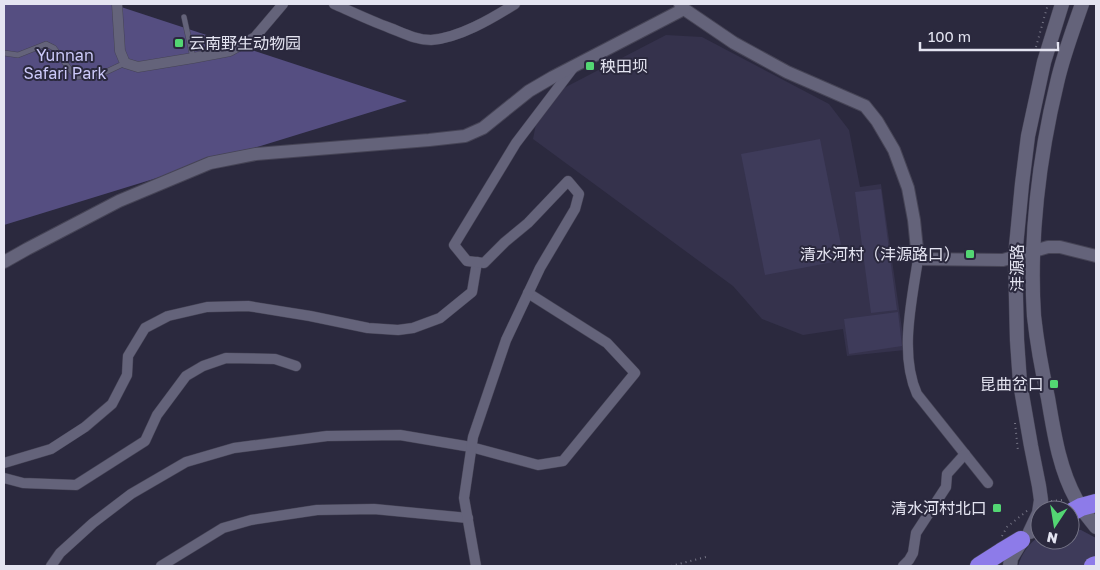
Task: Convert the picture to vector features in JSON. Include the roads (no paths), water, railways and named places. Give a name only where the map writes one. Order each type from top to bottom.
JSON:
[{"type":"highway","points":[[979,566],[1030,533]]},
{"type":"main road","name":"沣源路","points":[[1041,500],[1020,383],[1015,257],[1022,184],[1039,58],[1062,4]]},
{"type":"main road","name":"沣源路","points":[[1076,500],[1059,456],[1040,356],[1034,316],[1034,251],[1039,185],[1047,132],[1057,82],[1082,4]]},
{"type":"main road","name":"沣源路","points":[[1080,512],[1096,527]]},
{"type":"main road","name":"沣源路","points":[[1010,566],[1011,558],[1030,533]]},
{"type":"street","points":[[117,4],[120,51],[125,63],[138,67],[230,51],[255,36],[283,4]]},
{"type":"street","points":[[334,4],[414,38],[429,40],[448,37],[490,20],[514,4]]},
{"type":"street","points":[[4,262],[119,201],[210,163],[256,154],[465,136],[483,128],[529,91],[682,6],[734,43],[786,72],[865,106],[877,121],[894,150],[908,188],[914,220],[918,258],[909,320],[909,361],[912,382],[917,394],[988,483]]},
{"type":"street","points":[[476,566],[464,498],[473,437],[506,340],[540,268],[575,209],[579,194],[568,181],[528,223],[484,263],[467,261],[454,245],[516,143],[574,67]]},
{"type":"street","points":[[918,258],[1003,260],[1048,247],[1060,247],[1096,256]]},
{"type":"street","points":[[4,463],[51,449],[85,427],[112,404],[127,375],[128,356],[144,328],[168,316],[206,308],[248,306],[368,328],[398,330],[413,328],[440,318],[472,292],[477,262]]},
{"type":"street","points":[[51,566],[60,553],[93,523],[131,494],[186,462],[234,448],[327,436],[400,435],[471,447],[538,465],[563,461],[635,373],[607,343],[528,293]]},
{"type":"street","points":[[4,478],[23,483],[76,485],[145,441],[157,415],[186,376],[202,366],[226,358],[274,359],[296,366]]},
{"type":"street","points":[[903,566],[913,553],[916,533],[946,487],[947,474],[964,454]]},
{"type":"street","points":[[162,566],[222,528],[251,520],[317,510],[374,509],[468,518]]},
{"type":"lane","points":[[184,17],[193,58]]},
{"type":"lane","points":[[4,53],[18,55],[46,44],[54,48],[71,71],[78,77],[106,72],[125,63]]},
{"type":"place","name":"云南野生动物园","points":[[179,43]]},
{"type":"place","name":"秧田坝","points":[[590,66]]},
{"type":"place","name":"清水河村（沣源路口）","points":[[970,254]]},
{"type":"place","name":"昆曲岔口","points":[[1054,384]]},
{"type":"place","name":"清水河村北口","points":[[997,508]]},
{"type":"park label","name":"Yunnan Safari Park","points":[[65,64]]}]
